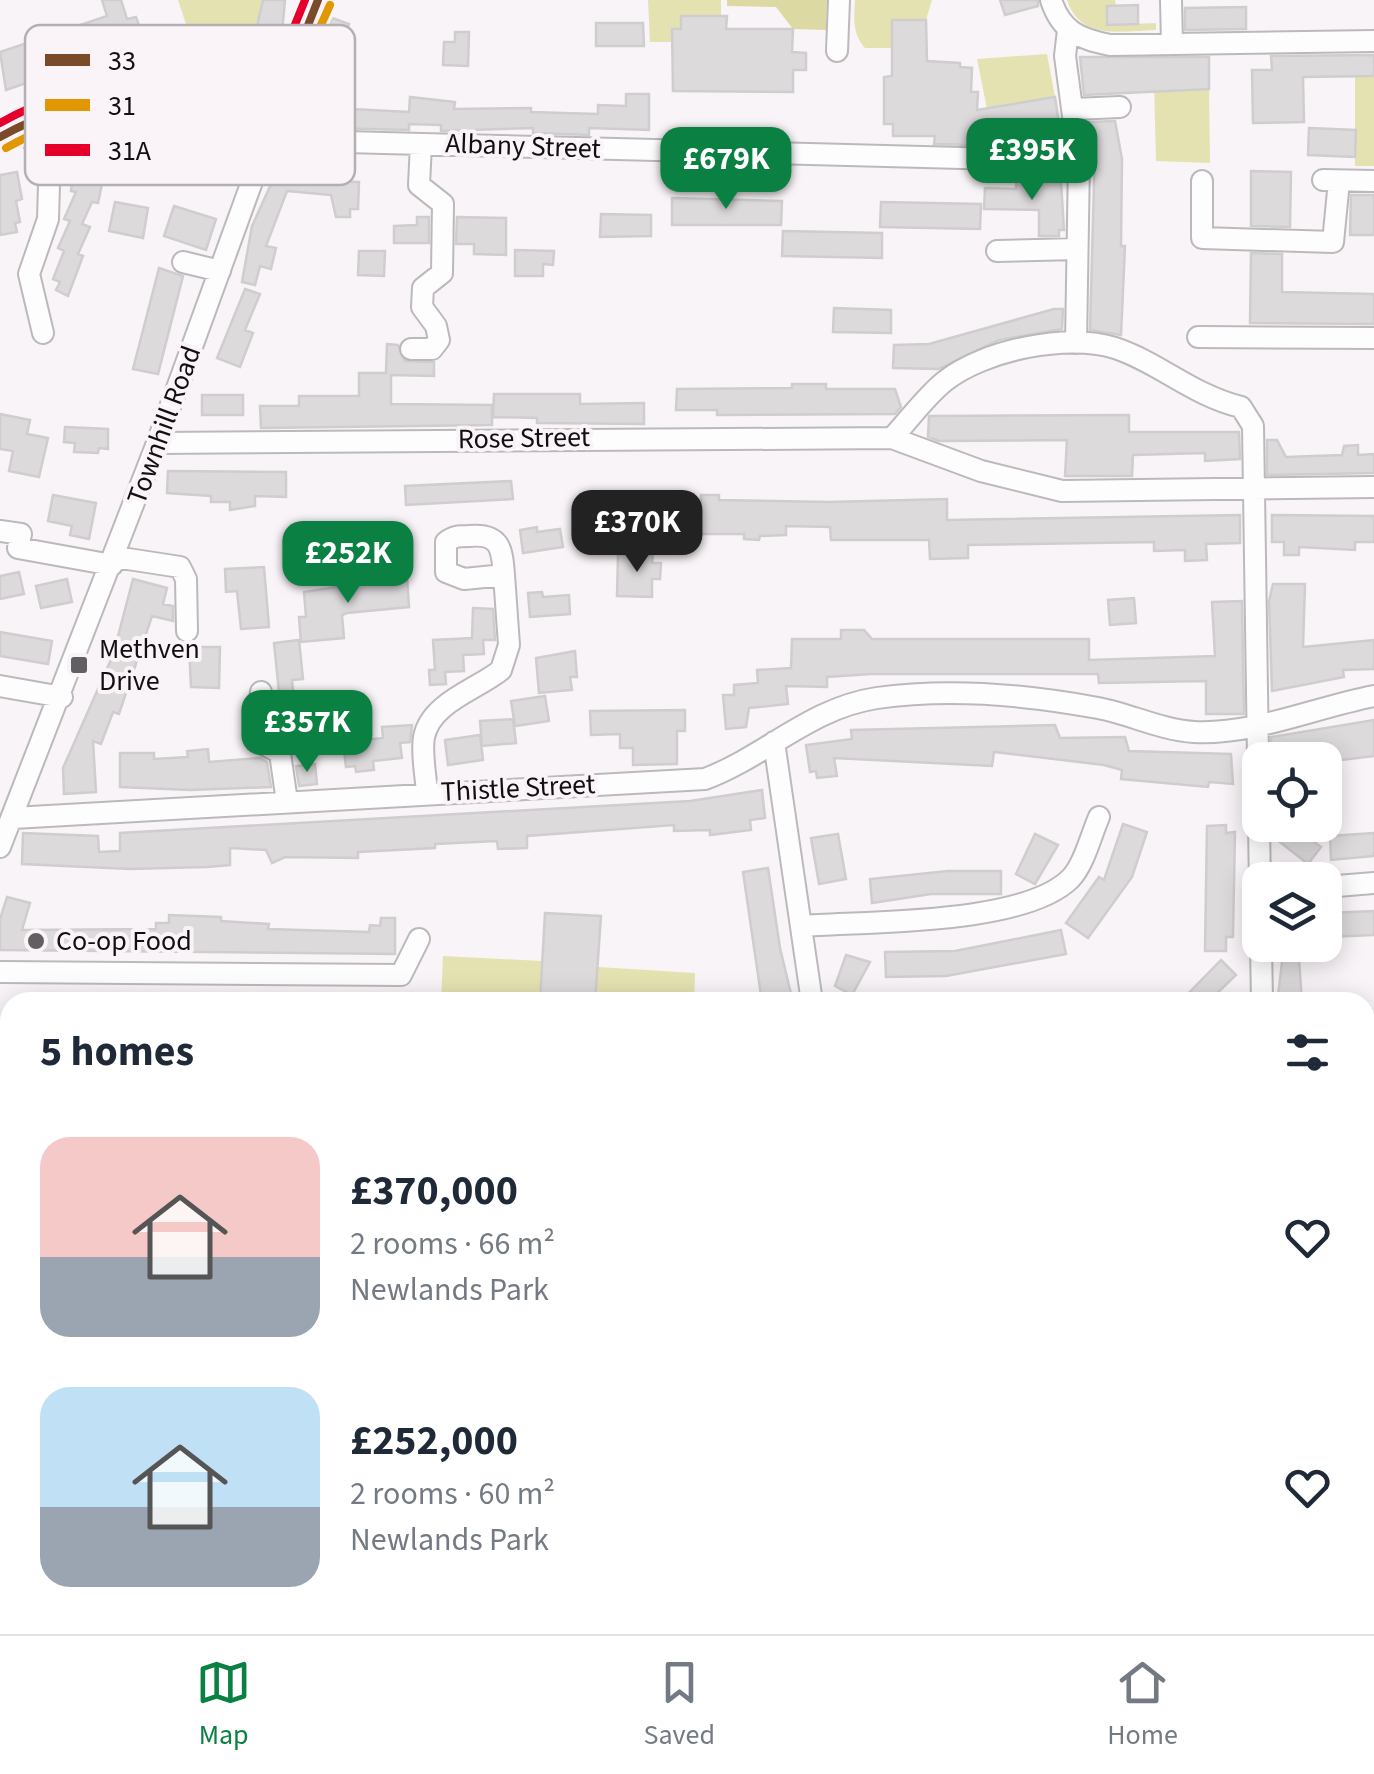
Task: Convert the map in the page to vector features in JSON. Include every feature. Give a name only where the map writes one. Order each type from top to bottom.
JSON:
[{"type":"street","name":"Townhill Road","points":[[308,25],[318,0]]},
{"type":"street","points":[[837,50],[839,0]]},
{"type":"street","points":[[1051,0],[1068,30],[1084,40],[1110,45],[1374,41]]},
{"type":"street","points":[[1171,0],[1172,44]]},
{"type":"street","points":[[1068,30],[1065,56],[1078,161],[1076,343]]},
{"type":"street","points":[[1073,109],[1120,107]]},
{"type":"street","points":[[0,137],[25,121]]},
{"type":"street","points":[[22,122],[25,127]]},
{"type":"street","name":"Albany Street","points":[[355,142],[1078,161]]},
{"type":"street","points":[[411,349],[432,349],[439,340],[436,326],[422,307],[423,288],[442,273],[443,204],[420,186],[421,144]]},
{"type":"street","points":[[1202,181],[1202,238],[1333,242],[1337,212],[1331,180],[1374,182]]},
{"type":"street","points":[[43,333],[30,274],[48,219],[49,185]]},
{"type":"street","name":"Townhill Road","points":[[0,847],[158,444],[251,185]]},
{"type":"street","points":[[997,251],[1077,249]]},
{"type":"street","points":[[183,262],[220,271]]},
{"type":"street","points":[[1198,337],[1374,338]]},
{"type":"street","points":[[1259,862],[1256,726],[1253,489],[1253,426],[1240,407],[1206,398],[1115,348],[1076,343],[979,363],[945,381],[892,438],[981,471],[1062,490],[1253,489],[1374,487]]},
{"type":"street","name":"Rose Street","points":[[158,444],[892,438]]},
{"type":"street","points":[[0,531],[21,534],[18,548],[180,567],[186,579],[187,631]]},
{"type":"street","points":[[428,793],[424,736],[431,722],[456,698],[501,670],[508,658],[504,576]]},
{"type":"street","points":[[0,686],[62,697]]},
{"type":"street","points":[[260,692],[257,720],[266,745],[280,753],[286,802]]},
{"type":"street","name":"Thistle Street","points":[[13,818],[705,779],[737,767],[819,713],[876,698],[1055,701],[1191,732],[1256,726],[1374,696]]},
{"type":"street","points":[[774,742],[811,992]]},
{"type":"street","points":[[801,926],[1001,911],[1046,897],[1073,876],[1099,816]]},
{"type":"street","points":[[1342,886],[1374,883]]},
{"type":"street","points":[[0,972],[401,975],[419,940]]},
{"type":"street","points":[[1261,962],[1262,992]]},
{"type":"shaded area","points":[[178,0],[263,0],[257,25],[186,25]]},
{"type":"shaded area","points":[[648,0],[721,0],[721,16],[682,16],[681,29],[672,30],[671,42],[650,42]]},
{"type":"shaded area","points":[[727,0],[827,0],[826,30],[793,29],[776,7],[727,6]]},
{"type":"shaded area","points":[[855,0],[932,0],[926,20],[892,20],[892,48],[865,48],[856,31]]},
{"type":"shaded area","points":[[1067,0],[1115,0],[1116,6],[1107,6],[1107,25],[1156,23],[1156,30],[1116,32],[1092,28],[1073,13]]},
{"type":"shaded area","points":[[1047,54],[1055,97],[987,109],[977,59]]},
{"type":"shaded area","points":[[1355,76],[1374,76],[1374,166],[1355,166]]},
{"type":"shaded area","points":[[1154,82],[1209,89],[1210,163],[1156,161]]},
{"type":"shaded area","points":[[443,956],[542,961],[540,992],[441,992]]},
{"type":"shaded area","points":[[598,967],[695,973],[694,992],[596,992]]},
{"type":"building","points":[[102,0],[121,0],[127,19],[136,17],[139,25],[80,25],[107,16]]},
{"type":"building","points":[[263,0],[285,0],[283,25],[257,25]]},
{"type":"building","points":[[1000,0],[1038,0],[1038,6],[1005,15]]},
{"type":"building","points":[[1138,5],[1138,24],[1107,25],[1107,6]]},
{"type":"building","points":[[1246,7],[1246,29],[1185,30],[1185,8]]},
{"type":"building","points":[[681,16],[727,16],[726,29],[793,29],[792,52],[806,53],[806,70],[793,70],[793,92],[673,91],[672,29],[681,29]]},
{"type":"building","points":[[332,18],[349,24],[349,25],[329,25]]},
{"type":"building","points":[[892,20],[926,20],[927,61],[960,63],[960,67],[972,68],[971,92],[978,92],[977,110],[1055,97],[1059,124],[976,135],[976,145],[934,144],[935,136],[893,136],[893,124],[884,124],[884,77],[892,76]]},
{"type":"building","points":[[596,23],[643,23],[644,46],[596,46]]},
{"type":"building","points":[[455,32],[469,32],[468,66],[443,65],[444,42],[455,42]]},
{"type":"building","points":[[25,44],[25,83],[6,90],[0,52]]},
{"type":"building","points":[[1374,55],[1374,76],[1303,77],[1304,122],[1253,123],[1252,70],[1272,70],[1271,56]]},
{"type":"building","points":[[1080,57],[1209,57],[1209,89],[1084,95]]},
{"type":"building","points":[[626,94],[649,94],[649,130],[589,128],[589,135],[533,133],[533,128],[441,131],[441,125],[409,124],[409,130],[355,129],[355,109],[409,112],[410,97],[455,102],[454,109],[531,108],[531,112],[598,114],[598,105],[626,106]]},
{"type":"building","points":[[1115,121],[1122,159],[1121,246],[1125,246],[1121,335],[1090,330],[1095,148],[1091,148],[1088,122]]},
{"type":"building","points":[[1309,128],[1356,130],[1355,157],[1308,155]]},
{"type":"building","points":[[1251,171],[1291,172],[1290,227],[1251,226]]},
{"type":"building","points":[[17,172],[22,199],[16,201],[20,222],[15,223],[17,232],[0,235],[0,175]]},
{"type":"building","points":[[1016,181],[1061,182],[1064,230],[1059,230],[1059,236],[1039,236],[1039,210],[984,209],[985,188],[1016,189]]},
{"type":"building","points":[[359,182],[358,209],[350,209],[350,217],[336,217],[331,195],[287,191],[266,246],[276,248],[271,269],[260,266],[255,285],[242,282],[252,226],[271,185]]},
{"type":"building","points":[[72,185],[102,185],[98,203],[92,202],[82,224],[90,227],[78,254],[83,256],[68,296],[56,290],[60,282],[53,279],[64,251],[58,248],[70,221],[64,219],[76,192],[71,191]]},
{"type":"building","points":[[1351,195],[1374,195],[1374,235],[1350,235]]},
{"type":"building","points":[[672,198],[782,201],[781,225],[672,225]]},
{"type":"building","points":[[115,202],[148,208],[143,238],[109,231]]},
{"type":"building","points":[[881,202],[981,204],[980,229],[880,227]]},
{"type":"building","points":[[174,206],[216,219],[206,250],[164,236]]},
{"type":"building","points":[[601,214],[651,215],[651,236],[600,237]]},
{"type":"building","points":[[417,217],[429,217],[429,243],[394,243],[394,226],[417,225]]},
{"type":"building","points":[[457,217],[506,218],[506,255],[474,254],[474,244],[456,244]]},
{"type":"building","points":[[783,231],[882,233],[882,258],[782,256]]},
{"type":"building","points":[[515,250],[554,251],[553,265],[543,264],[543,276],[515,276]]},
{"type":"building","points":[[359,251],[385,251],[384,276],[358,275]]},
{"type":"building","points":[[1251,253],[1282,254],[1282,292],[1374,294],[1374,324],[1250,323]]},
{"type":"building","points":[[159,268],[183,276],[158,374],[133,369]]},
{"type":"building","points":[[245,289],[260,294],[245,330],[253,333],[240,367],[217,358]]},
{"type":"building","points":[[834,308],[891,310],[891,333],[833,332]]},
{"type":"building","points":[[1063,309],[1062,329],[999,340],[939,369],[893,368],[894,345],[929,344]]},
{"type":"building","points":[[387,344],[398,345],[405,361],[434,362],[434,376],[391,375],[391,404],[492,405],[492,425],[261,428],[260,406],[299,406],[299,396],[359,396],[359,373],[386,373]]},
{"type":"building","points":[[792,384],[826,384],[826,389],[895,389],[901,407],[895,414],[717,415],[717,410],[676,410],[677,389],[792,388]]},
{"type":"building","points":[[494,394],[580,394],[580,404],[644,403],[644,424],[537,423],[537,418],[493,417]]},
{"type":"building","points":[[202,395],[243,395],[243,415],[202,415]]},
{"type":"building","points":[[0,414],[30,420],[27,434],[48,438],[39,477],[9,471],[13,451],[0,449]]},
{"type":"building","points":[[1129,415],[1129,432],[1239,432],[1240,459],[1205,461],[1205,453],[1133,455],[1132,476],[1065,476],[1067,440],[939,441],[928,437],[929,416]]},
{"type":"building","points":[[65,427],[108,429],[108,449],[99,448],[98,453],[74,452],[75,443],[64,442]]},
{"type":"building","points":[[1267,440],[1277,440],[1286,457],[1342,455],[1344,446],[1358,445],[1358,455],[1374,454],[1374,473],[1267,475]]},
{"type":"building","points":[[168,471],[286,472],[286,497],[255,496],[255,506],[230,510],[230,502],[211,502],[211,496],[167,493]]},
{"type":"building","points":[[511,481],[513,499],[406,505],[405,486]]},
{"type":"building","points":[[53,495],[96,503],[89,539],[70,535],[72,526],[48,521]]},
{"type":"building","points":[[701,495],[719,495],[719,500],[829,502],[947,499],[947,520],[1240,515],[1240,543],[1206,544],[1207,560],[1185,561],[1185,550],[1154,551],[1154,542],[968,545],[968,558],[930,559],[929,540],[831,540],[830,527],[786,526],[786,535],[760,536],[759,540],[744,539],[744,534],[701,534]]},
{"type":"building","points":[[1272,515],[1374,516],[1374,542],[1355,542],[1355,550],[1299,547],[1299,555],[1284,555],[1284,542],[1272,542]]},
{"type":"building","points":[[537,527],[537,532],[560,529],[563,547],[523,553],[520,530]]},
{"type":"building","points":[[618,554],[653,555],[652,563],[661,563],[660,579],[652,579],[652,597],[617,596]]},
{"type":"building","points":[[264,567],[269,627],[241,629],[237,591],[226,592],[225,569]]},
{"type":"building","points":[[19,572],[24,594],[0,599],[0,576]]},
{"type":"building","points":[[407,576],[409,607],[347,613],[342,615],[344,638],[301,642],[299,617],[306,617],[304,592]]},
{"type":"building","points":[[67,579],[72,602],[41,608],[36,586]]},
{"type":"building","points":[[133,579],[167,588],[163,604],[173,606],[173,621],[152,616],[119,714],[113,712],[101,744],[93,741],[96,792],[64,794],[63,768],[113,655]]},
{"type":"building","points":[[1273,584],[1305,584],[1303,647],[1374,640],[1374,669],[1343,670],[1344,677],[1272,691],[1269,601]]},
{"type":"building","points":[[542,592],[543,597],[569,595],[570,614],[530,617],[528,593]]},
{"type":"building","points":[[1134,598],[1136,623],[1110,625],[1108,600]]},
{"type":"building","points":[[1242,601],[1244,714],[1206,714],[1206,681],[1099,683],[1098,674],[871,674],[827,677],[827,687],[786,686],[788,704],[749,708],[746,727],[726,729],[723,695],[734,695],[734,685],[758,683],[757,670],[791,668],[792,639],[841,639],[841,630],[864,630],[872,639],[1089,639],[1089,660],[1215,656],[1212,602]]},
{"type":"building","points":[[473,608],[493,609],[495,640],[483,640],[484,654],[463,655],[464,671],[445,672],[446,684],[430,685],[429,670],[435,670],[433,640],[472,638]]},
{"type":"building","points":[[0,632],[52,641],[48,664],[0,656]]},
{"type":"building","points":[[299,640],[303,679],[292,680],[295,711],[283,712],[285,734],[276,734],[271,720],[273,702],[280,702],[274,643]]},
{"type":"building","points":[[189,647],[220,647],[219,688],[191,687]]},
{"type":"building","points":[[575,651],[577,677],[570,677],[572,690],[539,693],[536,658]]},
{"type":"building","points":[[545,696],[549,721],[515,726],[511,701]]},
{"type":"building","points":[[685,710],[685,731],[677,731],[677,764],[633,765],[633,748],[620,748],[620,734],[591,735],[590,711]]},
{"type":"building","points":[[513,719],[516,743],[482,746],[480,721]]},
{"type":"building","points":[[1374,720],[1374,756],[1342,760],[1342,742],[1271,742],[1271,737]]},
{"type":"building","points":[[412,725],[410,742],[400,743],[402,758],[373,761],[374,770],[356,772],[355,766],[346,767],[343,742],[383,738],[382,727]]},
{"type":"building","points":[[1055,725],[1060,738],[1125,737],[1129,751],[1231,754],[1233,784],[1209,782],[1208,787],[1121,779],[1122,770],[1104,765],[994,752],[992,766],[834,758],[837,776],[817,778],[816,771],[810,772],[806,745],[852,739],[851,730]]},
{"type":"building","points":[[480,735],[483,760],[448,765],[445,740]]},
{"type":"building","points":[[208,749],[209,762],[260,758],[267,762],[271,787],[120,787],[120,753],[154,753],[154,759],[188,757],[187,751]]},
{"type":"building","points":[[315,764],[317,784],[299,786],[296,766]]},
{"type":"building","points":[[762,790],[765,818],[750,820],[751,830],[710,835],[710,830],[674,831],[674,825],[527,836],[527,848],[498,849],[497,841],[435,844],[435,848],[358,852],[358,858],[285,857],[272,863],[266,850],[230,848],[230,865],[207,867],[130,869],[22,864],[23,833],[98,836],[99,852],[120,851],[120,833],[690,801]]},
{"type":"building","points":[[1123,824],[1147,832],[1132,877],[1088,938],[1066,923],[1099,877],[1104,880]]},
{"type":"building","points":[[1226,825],[1226,833],[1235,832],[1233,937],[1226,937],[1226,951],[1205,951],[1207,826]]},
{"type":"building","points":[[1374,833],[1374,856],[1331,860],[1330,842],[1342,842],[1342,835]]},
{"type":"building","points":[[838,834],[846,879],[819,884],[811,838]]},
{"type":"building","points":[[1035,834],[1058,845],[1035,884],[1016,874]]},
{"type":"building","points":[[1280,842],[1314,842],[1321,847],[1305,862]]},
{"type":"building","points":[[768,868],[791,992],[761,992],[743,872]]},
{"type":"building","points":[[948,871],[1001,871],[1001,894],[931,894],[872,903],[870,879]]},
{"type":"building","points":[[7,897],[30,903],[22,930],[156,929],[156,923],[169,923],[169,915],[221,917],[221,921],[269,924],[268,929],[369,932],[370,925],[380,926],[381,918],[395,918],[395,954],[0,950],[0,919]]},
{"type":"building","points":[[1374,911],[1374,935],[1342,936],[1342,912]]},
{"type":"building","points":[[545,913],[601,916],[596,992],[541,992]]},
{"type":"building","points":[[1061,930],[1066,954],[946,976],[886,977],[885,952],[955,951]]},
{"type":"building","points":[[846,955],[870,962],[854,992],[835,986]]},
{"type":"building","points":[[1221,960],[1236,975],[1218,992],[1190,992]]},
{"type":"building","points":[[1282,962],[1299,962],[1301,992],[1278,992]]},
{"type":"transit line","name":"31A","points":[[295,25],[305,0]]},
{"type":"transit line","name":"33","points":[[308,25],[318,0]]},
{"type":"transit line","name":"31","points":[[321,25],[330,5]]},
{"type":"transit line","name":"31A","points":[[0,123],[25,111]]},
{"type":"transit line","name":"33","points":[[0,137],[25,124]]},
{"type":"transit line","name":"31","points":[[6,148],[25,138]]},
{"type":"place","name":"Methven Drive","points":[[79,665]]},
{"type":"place","name":"Co-op Food","points":[[36,941]]}]
